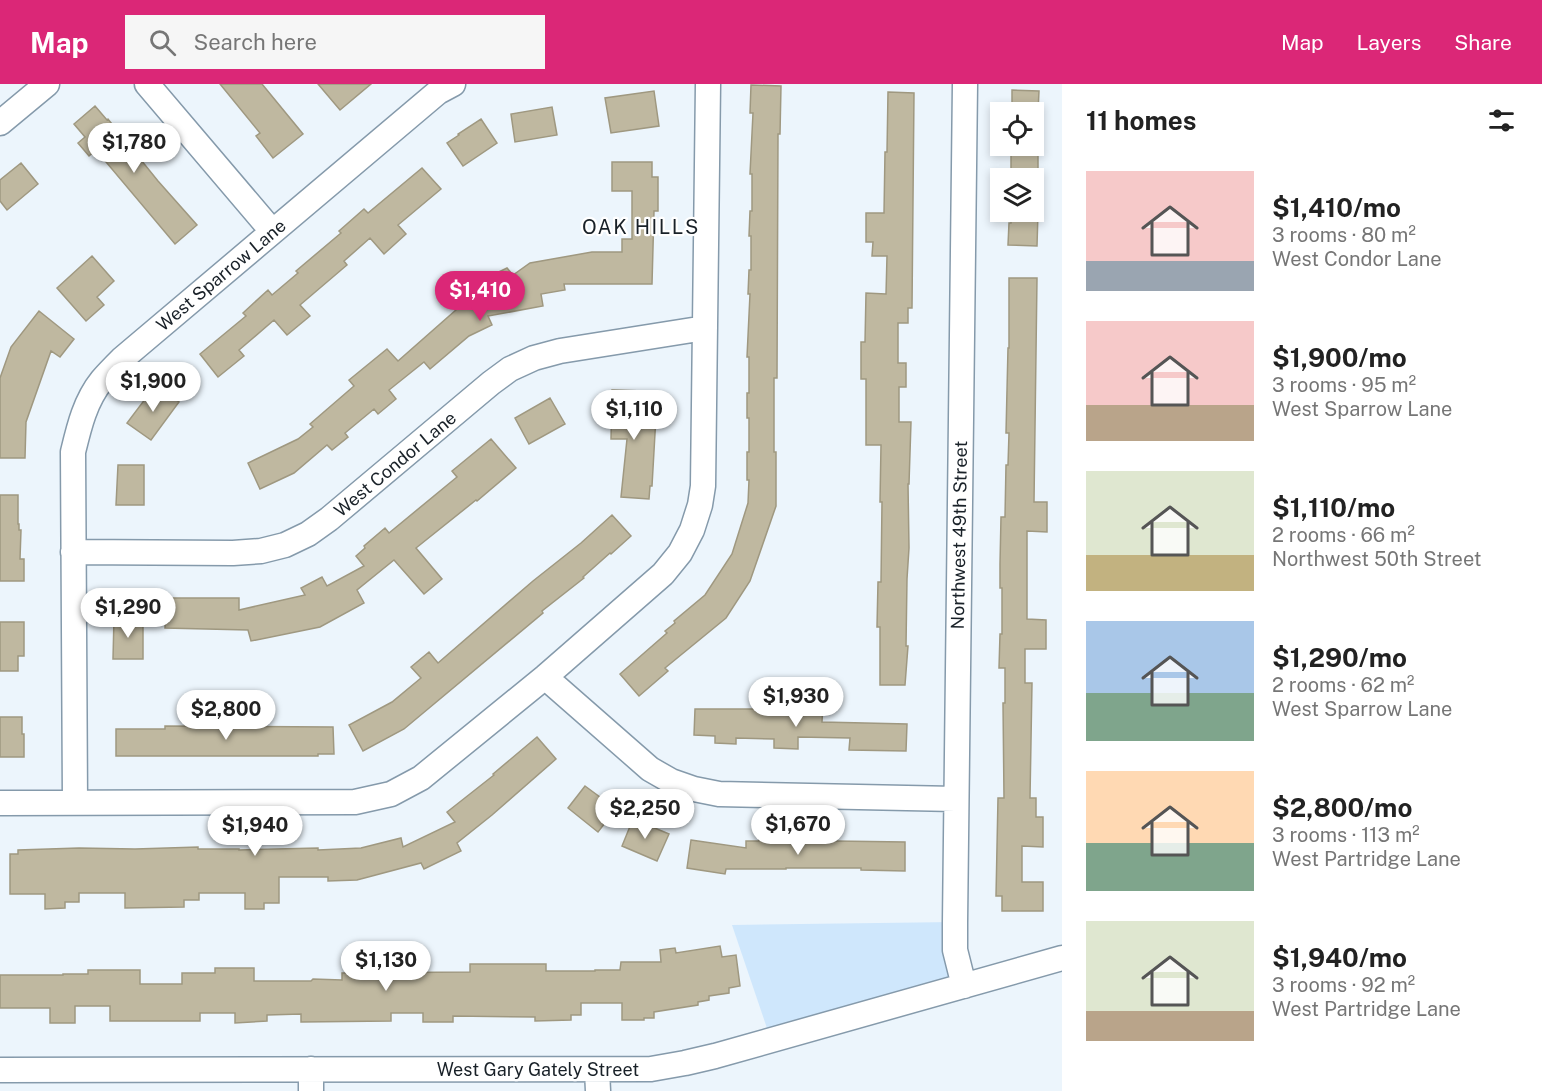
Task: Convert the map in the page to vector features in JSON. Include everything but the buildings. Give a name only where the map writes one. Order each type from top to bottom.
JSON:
[{"type":"street","points":[[0,123],[47,84]]},
{"type":"street","points":[[147,84],[272,231]]},
{"type":"street","name":"West Sparrow Lane","points":[[75,803],[73,452],[80,421],[93,393],[122,359],[438,92],[453,84]]},
{"type":"street","points":[[0,803],[355,802],[377,798],[399,790],[421,778],[545,677],[663,574],[680,553],[692,530],[703,486],[708,84]]},
{"type":"street","name":"Northwest 49th Street","points":[[964,986],[956,950],[955,799],[965,84]]},
{"type":"street","name":"West Condor Lane","points":[[73,552],[233,553],[261,551],[285,545],[308,534],[329,519],[490,383],[510,369],[534,358],[560,351],[705,328]]},
{"type":"street","points":[[545,677],[650,769],[671,781],[694,789],[718,794],[955,799]]},
{"type":"street","name":"West Gary Gately Street","points":[[0,1070],[311,1080],[598,1080],[685,1063],[1062,958]]},
{"type":"shaded area","points":[[955,922],[964,986],[771,1040],[732,925]]},
{"type":"district","name":"OAK HILLS","points":[[641,227]]}]
